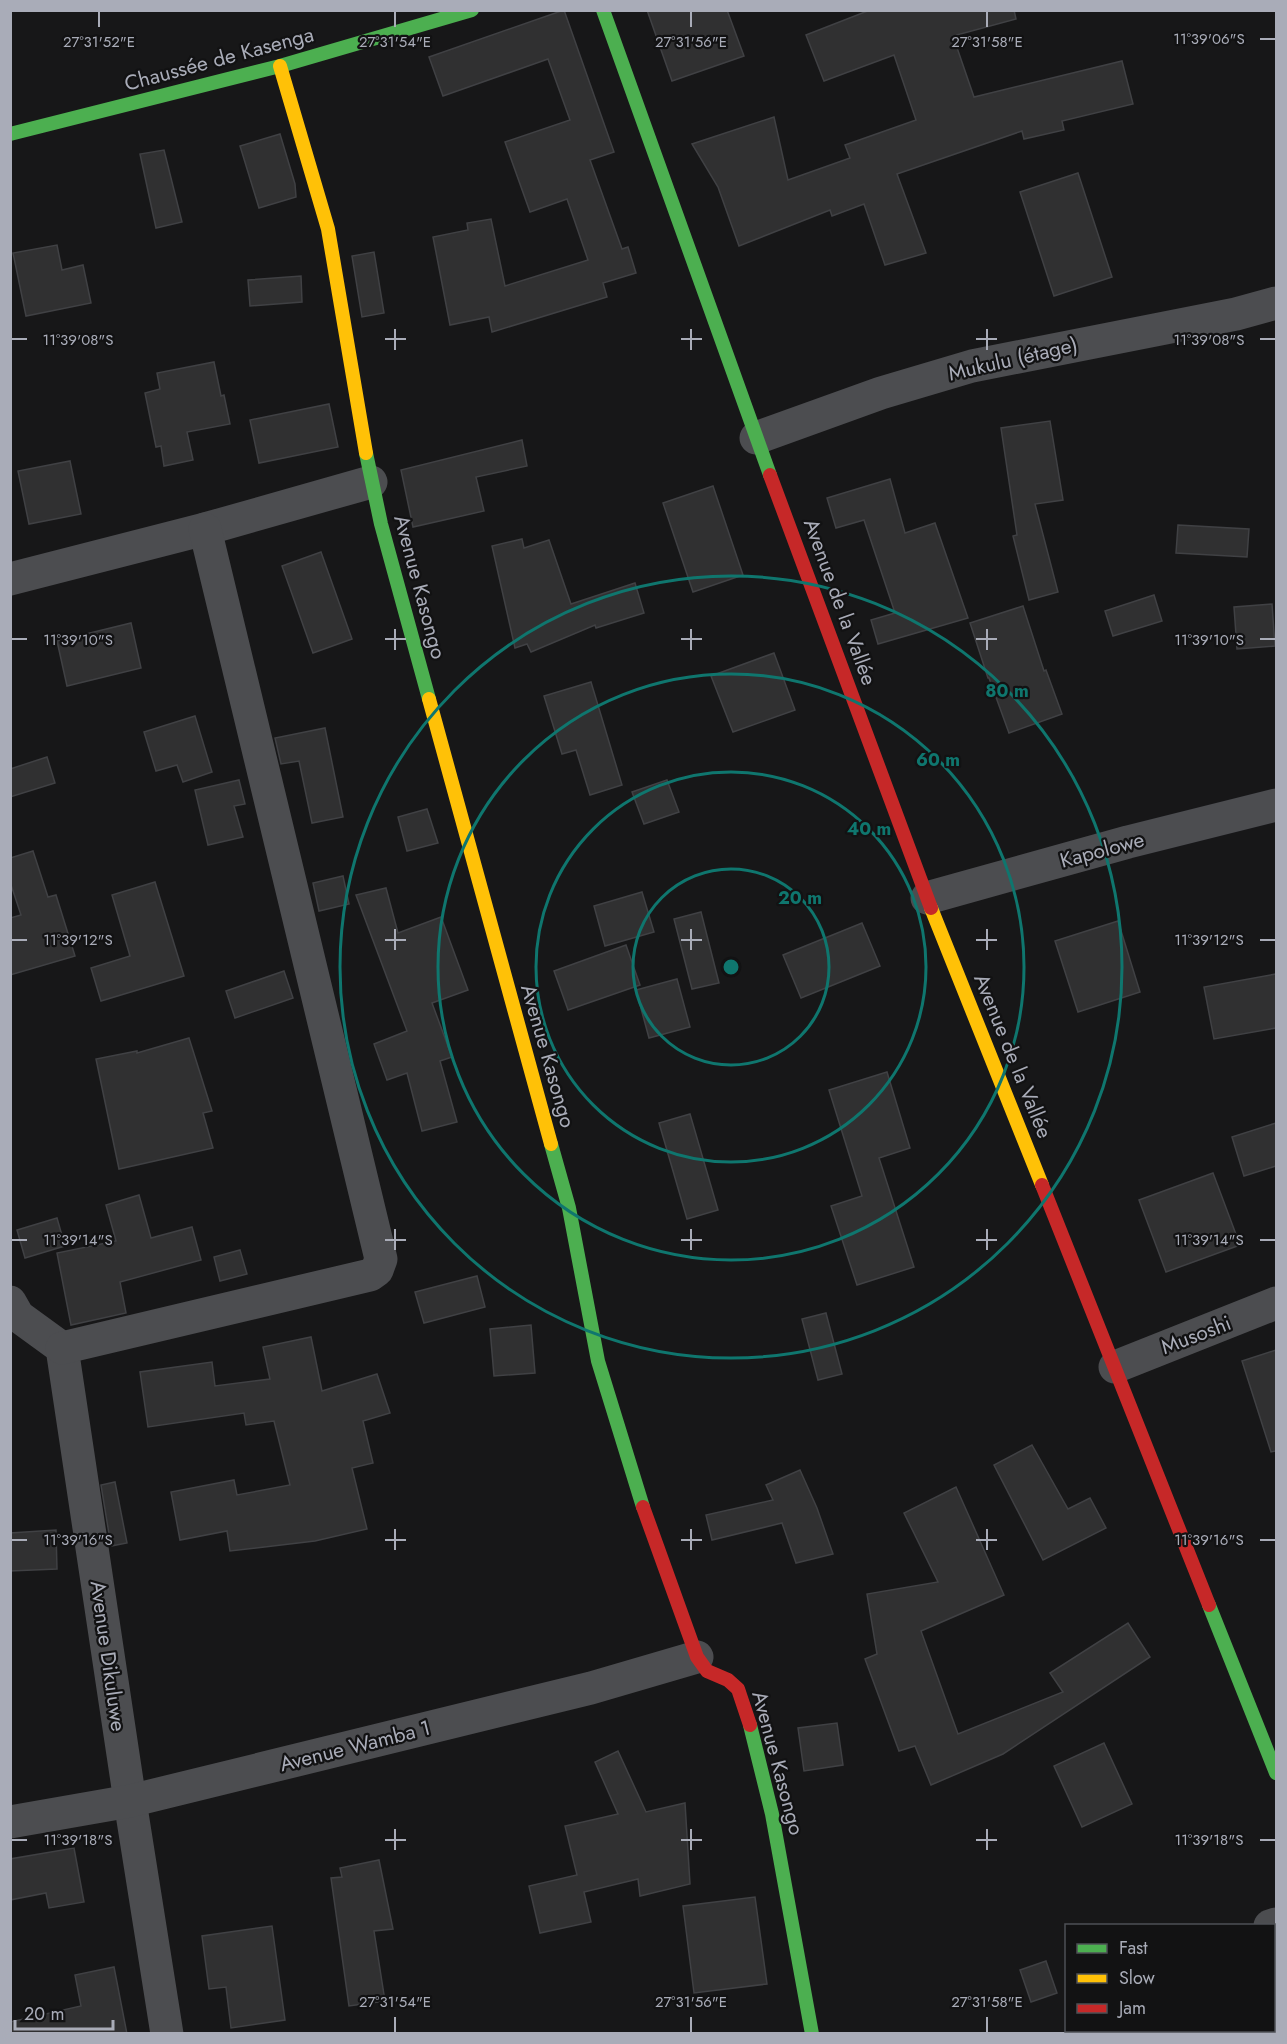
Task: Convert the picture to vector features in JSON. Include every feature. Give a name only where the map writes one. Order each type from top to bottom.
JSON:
[{"type":"street","name":"Chaussée de Kasenga","points":[[10,134],[280,66],[439,16],[472,10]]},
{"type":"street","name":"Avenue de la Vallée","points":[[603,10],[756,438],[927,898],[1276,1773]]},
{"type":"street","name":"Avenue Kasongo","points":[[280,66],[328,229],[371,482],[568,1208],[601,1371],[647,1521],[697,1657],[708,1671],[728,1680],[738,1689],[753,1735],[772,1814],[812,2034]]},
{"type":"street","name":"Mukulu (étage)","points":[[756,438],[881,393],[972,366],[1236,314],[1276,303]]},
{"type":"street","points":[[10,579],[205,529],[371,482]]},
{"type":"street","points":[[13,1312],[62,1348],[370,1275],[377,1270],[381,1259],[205,529]]},
{"type":"street","name":"Kapolowe","points":[[927,898],[1128,842],[1276,805]]},
{"type":"street","name":"Musoshi","points":[[1115,1367],[1276,1303]]},
{"type":"street","name":"Avenue Dikuluwe","points":[[62,1348],[167,2034]]},
{"type":"street","name":"Avenue Wamba 1","points":[[10,1822],[130,1801],[580,1691],[697,1657]]},
{"type":"building","points":[[564,10],[614,152],[590,160],[622,249],[628,247],[636,273],[603,283],[607,297],[492,332],[489,317],[450,325],[433,237],[468,230],[467,223],[491,219],[505,286],[588,260],[567,199],[530,212],[505,142],[570,120],[548,59],[443,96],[429,57]]},
{"type":"building","points":[[647,10],[727,10],[744,56],[672,81]]},
{"type":"building","points":[[870,10],[1014,10],[1016,19],[953,36],[974,97],[1122,61],[1133,104],[1062,121],[1064,130],[1024,139],[1022,131],[897,174],[926,253],[885,265],[864,204],[832,216],[830,210],[739,246],[718,187],[692,144],[774,117],[788,180],[850,158],[845,145],[916,120],[894,55],[824,81],[806,35]]},
{"type":"building","points":[[280,134],[295,184],[296,197],[259,208],[240,146]]},
{"type":"building","points":[[164,150],[182,222],[156,228],[140,154]]},
{"type":"building","points":[[1078,173],[1112,277],[1054,296],[1020,192]]},
{"type":"building","points":[[57,245],[62,270],[83,265],[91,303],[26,316],[13,253]]},
{"type":"building","points":[[374,252],[384,313],[362,317],[352,256]]},
{"type":"building","points":[[301,276],[302,302],[250,306],[248,280]]},
{"type":"building","points":[[214,362],[230,424],[187,432],[193,460],[164,466],[161,446],[156,447],[145,393],[160,389],[157,373]]},
{"type":"building","points":[[329,404],[338,447],[259,463],[250,420]]},
{"type":"building","points":[[1050,421],[1063,500],[1035,504],[1058,592],[1029,600],[1013,536],[1017,535],[1001,428]]},
{"type":"building","points":[[522,440],[527,466],[476,477],[484,511],[413,527],[401,470]]},
{"type":"building","points":[[70,461],[81,514],[29,524],[18,471]]},
{"type":"building","points":[[890,479],[905,533],[935,523],[968,618],[878,644],[871,620],[895,613],[864,520],[836,528],[827,498]]},
{"type":"building","points":[[713,486],[743,575],[693,592],[663,503]]},
{"type":"building","points":[[1178,525],[1249,529],[1247,557],[1176,553]]},
{"type":"building","points":[[522,539],[524,548],[549,540],[571,604],[635,583],[644,613],[596,628],[595,625],[531,652],[527,644],[515,648],[492,546]]},
{"type":"building","points":[[321,552],[352,639],[313,653],[282,566]]},
{"type":"building","points":[[1154,595],[1162,621],[1113,636],[1105,611]]},
{"type":"building","points":[[1272,604],[1275,646],[1237,649],[1234,607]]},
{"type":"building","points":[[1023,606],[1044,671],[1046,670],[1062,714],[1009,733],[970,623]]},
{"type":"building","points":[[131,623],[141,668],[67,686],[57,641]]},
{"type":"building","points":[[774,653],[795,710],[733,732],[711,676]]},
{"type":"building","points":[[591,682],[622,785],[590,795],[576,750],[562,754],[544,696]]},
{"type":"building","points":[[195,716],[212,772],[183,782],[177,765],[156,771],[144,732]]},
{"type":"building","points":[[325,728],[343,817],[312,823],[299,761],[281,764],[275,738]]},
{"type":"building","points":[[47,757],[55,783],[10,797],[10,769]]},
{"type":"building","points":[[239,780],[245,804],[234,806],[243,837],[208,845],[195,790]]},
{"type":"building","points":[[667,780],[679,812],[644,824],[632,792]]},
{"type":"building","points":[[427,809],[438,843],[407,851],[398,817]]},
{"type":"building","points":[[33,851],[48,897],[56,895],[75,956],[10,975],[10,918],[21,915],[10,882],[10,858]]},
{"type":"building","points":[[343,876],[349,904],[319,911],[313,883]]},
{"type":"building","points":[[155,882],[184,976],[101,1001],[91,968],[130,956],[112,895]]},
{"type":"building","points":[[386,888],[398,933],[441,917],[468,990],[432,1003],[452,1057],[440,1061],[457,1122],[422,1131],[407,1073],[387,1080],[374,1044],[407,1031],[356,895]]},
{"type":"building","points":[[642,892],[654,932],[605,946],[594,906]]},
{"type":"building","points":[[701,912],[719,983],[692,989],[674,919]]},
{"type":"building","points":[[1118,921],[1140,992],[1078,1012],[1055,941]]},
{"type":"building","points":[[862,923],[880,966],[801,998],[783,955]]},
{"type":"building","points":[[626,945],[640,985],[568,1010],[554,971]]},
{"type":"building","points":[[284,971],[293,998],[235,1018],[226,991]]},
{"type":"building","points":[[1276,974],[1276,1028],[1214,1039],[1204,987]]},
{"type":"building","points":[[677,979],[690,1027],[649,1038],[636,990]]},
{"type":"building","points":[[189,1038],[212,1111],[203,1113],[213,1148],[119,1169],[96,1059],[137,1051],[137,1053]]},
{"type":"building","points":[[887,1072],[910,1148],[879,1158],[914,1267],[857,1285],[831,1206],[862,1196],[829,1090]]},
{"type":"building","points":[[690,1114],[718,1210],[687,1219],[659,1123]]},
{"type":"building","points":[[1276,1123],[1276,1166],[1244,1176],[1232,1137]]},
{"type":"building","points":[[1213,1173],[1240,1245],[1166,1272],[1139,1200]]},
{"type":"building","points":[[139,1195],[151,1238],[192,1227],[201,1260],[120,1282],[126,1313],[71,1325],[57,1253],[116,1241],[106,1205]]},
{"type":"building","points":[[57,1218],[65,1246],[25,1258],[17,1230]]},
{"type":"building","points":[[240,1250],[247,1274],[220,1281],[214,1257]]},
{"type":"building","points":[[477,1276],[485,1307],[424,1323],[415,1292]]},
{"type":"building","points":[[826,1313],[842,1374],[818,1380],[802,1319]]},
{"type":"building","points":[[531,1325],[535,1373],[494,1376],[490,1329]]},
{"type":"building","points":[[311,1337],[322,1391],[377,1374],[390,1413],[363,1421],[373,1463],[352,1468],[367,1529],[315,1541],[230,1551],[227,1531],[180,1540],[171,1492],[234,1480],[237,1495],[290,1485],[274,1421],[246,1425],[244,1413],[148,1427],[140,1372],[212,1362],[215,1386],[270,1379],[263,1347]]},
{"type":"building","points":[[1276,1350],[1276,1451],[1271,1452],[1242,1361]]},
{"type":"building","points":[[1032,1445],[1068,1509],[1090,1498],[1106,1528],[1043,1560],[994,1465]]},
{"type":"building","points":[[800,1470],[817,1508],[833,1554],[796,1563],[782,1523],[712,1540],[706,1515],[773,1500],[766,1485]]},
{"type":"building","points":[[115,1482],[127,1543],[111,1546],[101,1485]]},
{"type":"building","points":[[956,1487],[1004,1595],[921,1631],[958,1734],[1063,1692],[1050,1673],[1128,1623],[1150,1657],[1003,1754],[931,1785],[915,1746],[899,1751],[865,1659],[877,1654],[867,1594],[938,1582],[904,1513]]},
{"type":"building","points":[[56,1530],[57,1569],[10,1571],[10,1533]]},
{"type":"building","points":[[837,1723],[843,1765],[804,1771],[798,1728]]},
{"type":"building","points":[[1104,1743],[1132,1804],[1082,1827],[1054,1766]]},
{"type":"building","points":[[618,1751],[646,1812],[685,1803],[690,1884],[640,1896],[638,1879],[584,1892],[591,1922],[540,1933],[529,1886],[577,1875],[565,1826],[618,1814],[595,1762]]},
{"type":"building","points":[[74,1848],[84,1902],[49,1908],[46,1893],[10,1900],[10,1859]]},
{"type":"building","points":[[379,1860],[393,1929],[374,1931],[385,2001],[349,2006],[331,1878],[342,1877],[340,1868]]},
{"type":"building","points":[[755,1897],[767,1984],[694,1993],[683,1906]]},
{"type":"building","points":[[272,1926],[285,2020],[231,2028],[226,1987],[209,1989],[202,1936]]},
{"type":"building","points":[[1046,1961],[1057,1993],[1031,2002],[1020,1970]]},
{"type":"building","points":[[114,1967],[127,2034],[10,2034],[10,2022],[81,2006],[75,1975]]},
{"type":"traffic: fast","points":[[10,134],[280,66],[472,10]]},
{"type":"traffic: fast","points":[[603,10],[770,475]]},
{"type":"traffic: fast","points":[[366,453],[381,524],[429,699]]},
{"type":"traffic: fast","points":[[551,1144],[569,1208],[598,1361],[643,1507]]},
{"type":"traffic: fast","points":[[1209,1605],[1276,1773]]},
{"type":"traffic: fast","points":[[750,1725],[772,1814],[812,2034]]},
{"type":"traffic: slow","points":[[280,66],[328,229],[366,453]]},
{"type":"traffic: slow","points":[[429,699],[551,1144]]},
{"type":"traffic: slow","points":[[931,908],[1042,1185]]},
{"type":"traffic: jam","points":[[770,475],[931,908]]},
{"type":"traffic: jam","points":[[1042,1185],[1209,1605]]},
{"type":"traffic: jam","points":[[643,1507],[697,1657],[707,1671],[728,1680],[738,1689],[750,1725]]}]
